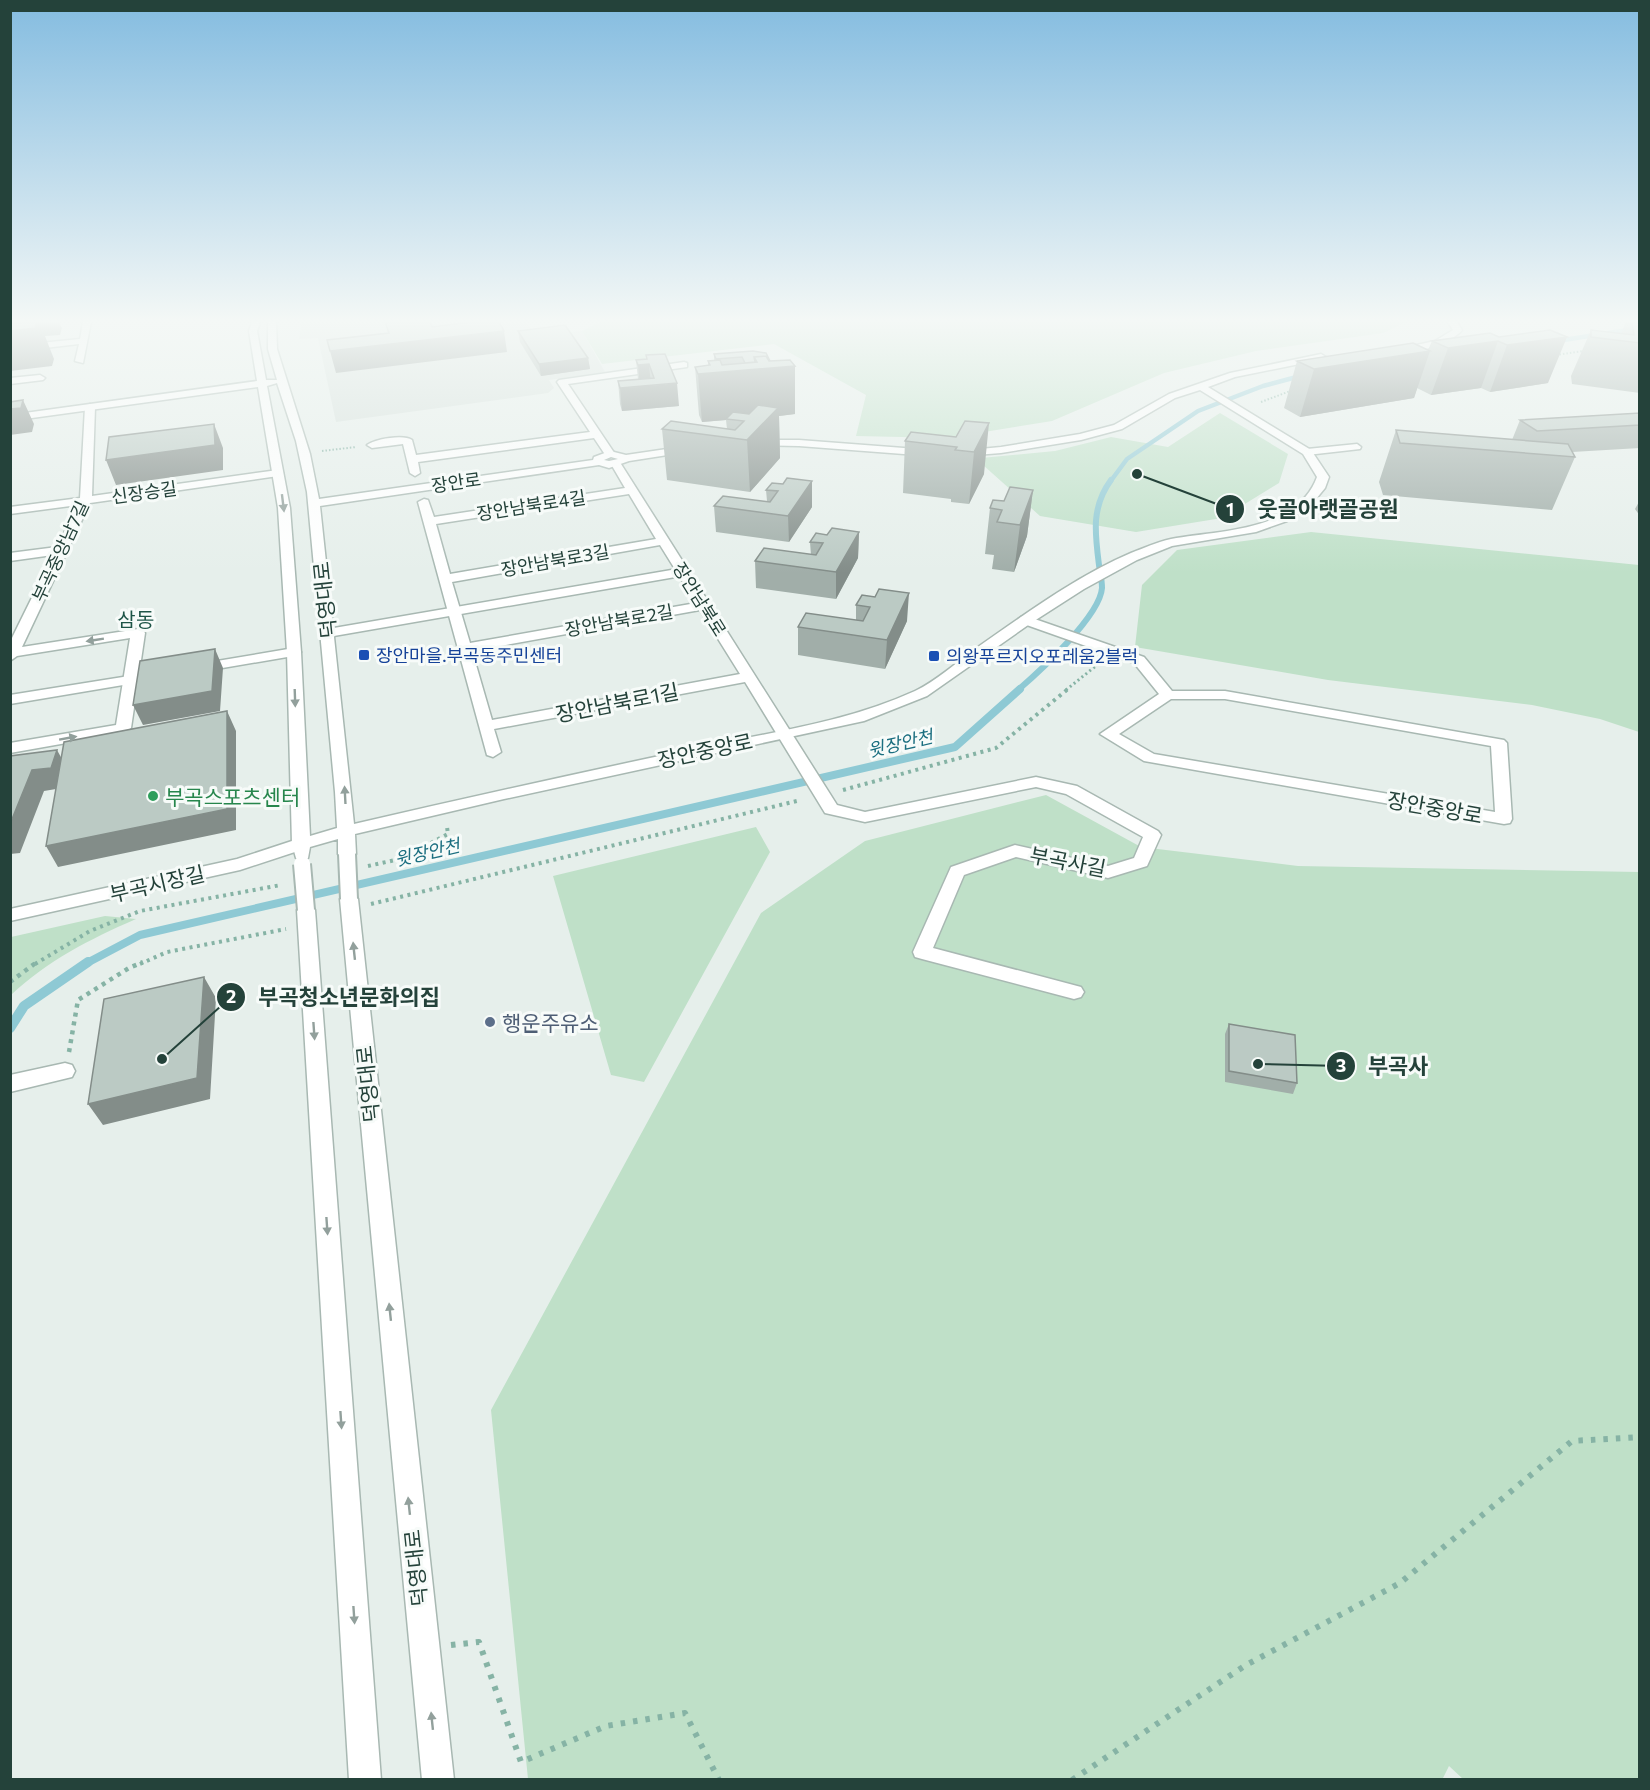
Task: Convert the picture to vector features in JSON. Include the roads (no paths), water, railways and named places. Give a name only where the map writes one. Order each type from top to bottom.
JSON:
[{"type":"street","points":[[10,418],[101,406]]},
{"type":"street","name":"덕영대로","points":[[265,406],[284,508],[294,652],[302,864],[365,1779]]},
{"type":"street","name":"덕영대로","points":[[289,406],[305,453],[314,503],[344,780],[349,904],[438,1779]]},
{"type":"street","name":"장안남북로","points":[[577,406],[595,435],[617,459],[632,490],[783,733]]},
{"type":"street","points":[[741,444],[799,443],[948,453],[1001,450],[1081,437],[1118,427],[1155,406]]},
{"type":"street","points":[[1232,406],[1307,452]]},
{"type":"street","name":"부곡중앙남7길","points":[[11,655],[86,500],[90,407]]},
{"type":"street","points":[[413,459],[595,435]]},
{"type":"street","points":[[372,445],[407,440],[415,473]]},
{"type":"street","points":[[617,459],[698,447]]},
{"type":"street","name":"장안중앙로","points":[[302,844],[443,808],[859,718],[922,693],[1026,620],[1079,586],[1133,557],[1169,543],[1256,528],[1283,519],[1307,503],[1319,488],[1323,477],[1307,452]]},
{"type":"street","name":"장안로","points":[[314,503],[599,462],[598,459],[617,459]]},
{"type":"street","name":"신장승길","points":[[10,511],[278,473]]},
{"type":"street","name":"장안남북로4길","points":[[430,521],[632,490]]},
{"type":"street","points":[[424,502],[493,752]]},
{"type":"street","name":"장안남북로3길","points":[[446,579],[663,541]]},
{"type":"street","points":[[10,557],[63,550]]},
{"type":"street","points":[[328,633],[683,572]]},
{"type":"street","name":"장안남북로2길","points":[[464,648],[704,605]]},
{"type":"street","points":[[1026,620],[1138,660],[1168,695]]},
{"type":"street","name":"부곡중앙남7길","points":[[10,748],[123,728],[138,633],[11,655]]},
{"type":"street","points":[[189,670],[294,652]]},
{"type":"street","points":[[10,700],[165,674]]},
{"type":"street","name":"장안남북로1길","points":[[486,726],[748,677]]},
{"type":"street","name":"장안중앙로","points":[[1168,695],[1225,695],[1499,743],[1504,819],[1150,758],[1108,734],[1168,695]]},
{"type":"street","name":"부곡사길","points":[[783,733],[831,809],[865,817],[1036,782],[1071,790],[1152,835],[1141,862],[1108,872],[1015,850],[957,871],[922,952],[1074,992]]},
{"type":"street","name":"부곡시장길","points":[[10,915],[240,864],[302,844]]},
{"type":"street","points":[[10,1084],[65,1071]]},
{"type":"lane","points":[[1307,452],[1357,447]]},
{"type":"waterway","name":"윗장안천","points":[[1110,482],[1127,459],[1198,411],[1212,406]]},
{"type":"waterway","name":"윗장안천","points":[[1018,690],[1068,642],[1099,600],[1102,585],[1096,542],[1096,521],[1100,500],[1111,480]]},
{"type":"waterway","name":"윗장안천","points":[[85,964],[140,935],[955,747],[1020,689]]},
{"type":"waterway","name":"윗장안천","points":[[10,1028],[24,1006],[85,964]]},
{"type":"place","name":"웃골아랫골공원","points":[[1137,474]]},
{"type":"place","name":"장안마을.부곡동주민센터","points":[[364,655]]},
{"type":"place","name":"의왕푸르지오포레움2블럭","points":[[934,656]]},
{"type":"place","name":"부곡스포츠센터","points":[[153,796]]},
{"type":"place","name":"행운주유소","points":[[490,1022]]},
{"type":"place","name":"부곡청소년문화의집","points":[[162,1059]]},
{"type":"place","name":"부곡사","points":[[1258,1064]]},
{"type":"district","name":"삼동","points":[[136,619]]}]
